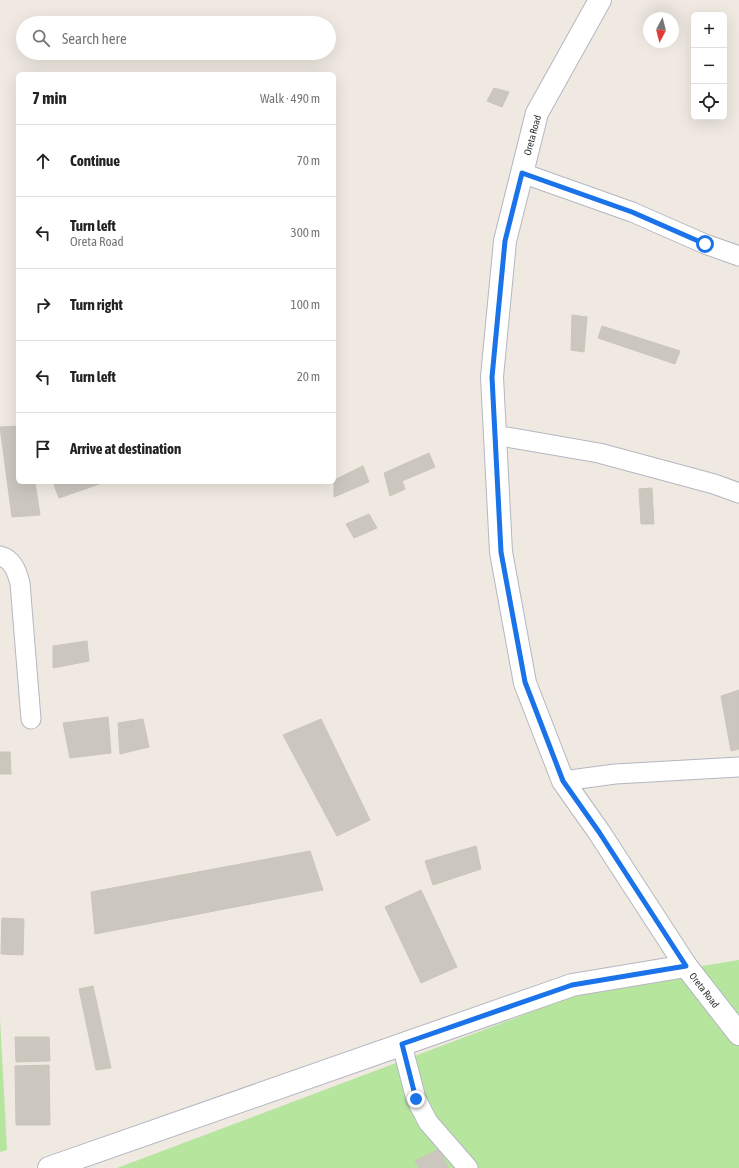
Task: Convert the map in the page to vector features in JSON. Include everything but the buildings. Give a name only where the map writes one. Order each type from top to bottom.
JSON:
[{"type":"street","name":"Oreta Road","points":[[600,0],[537,113],[505,241],[492,377],[501,552],[525,682],[563,781],[599,832],[686,966],[739,1034]]},
{"type":"street","points":[[522,173],[632,212],[705,244],[739,256]]},
{"type":"street","points":[[495,435],[599,453],[714,484],[739,493]]},
{"type":"street","points":[[0,556],[9,560],[17,571],[20,583],[31,719]]},
{"type":"street","points":[[563,781],[615,774],[739,767]]},
{"type":"street","points":[[49,1168],[572,985],[686,966]]},
{"type":"street","points":[[402,1044],[416,1099],[428,1122],[468,1168]]},
{"type":"green space","points":[[739,960],[739,1168],[117,1168],[616,980]]},
{"type":"green space","points":[[0,1018],[7,1150],[0,1152]]},
{"type":"route","points":[[416,1099],[402,1044],[572,985],[686,966],[599,832],[563,781],[525,682],[501,552],[492,377],[505,241],[522,173],[632,212],[705,244]]}]
